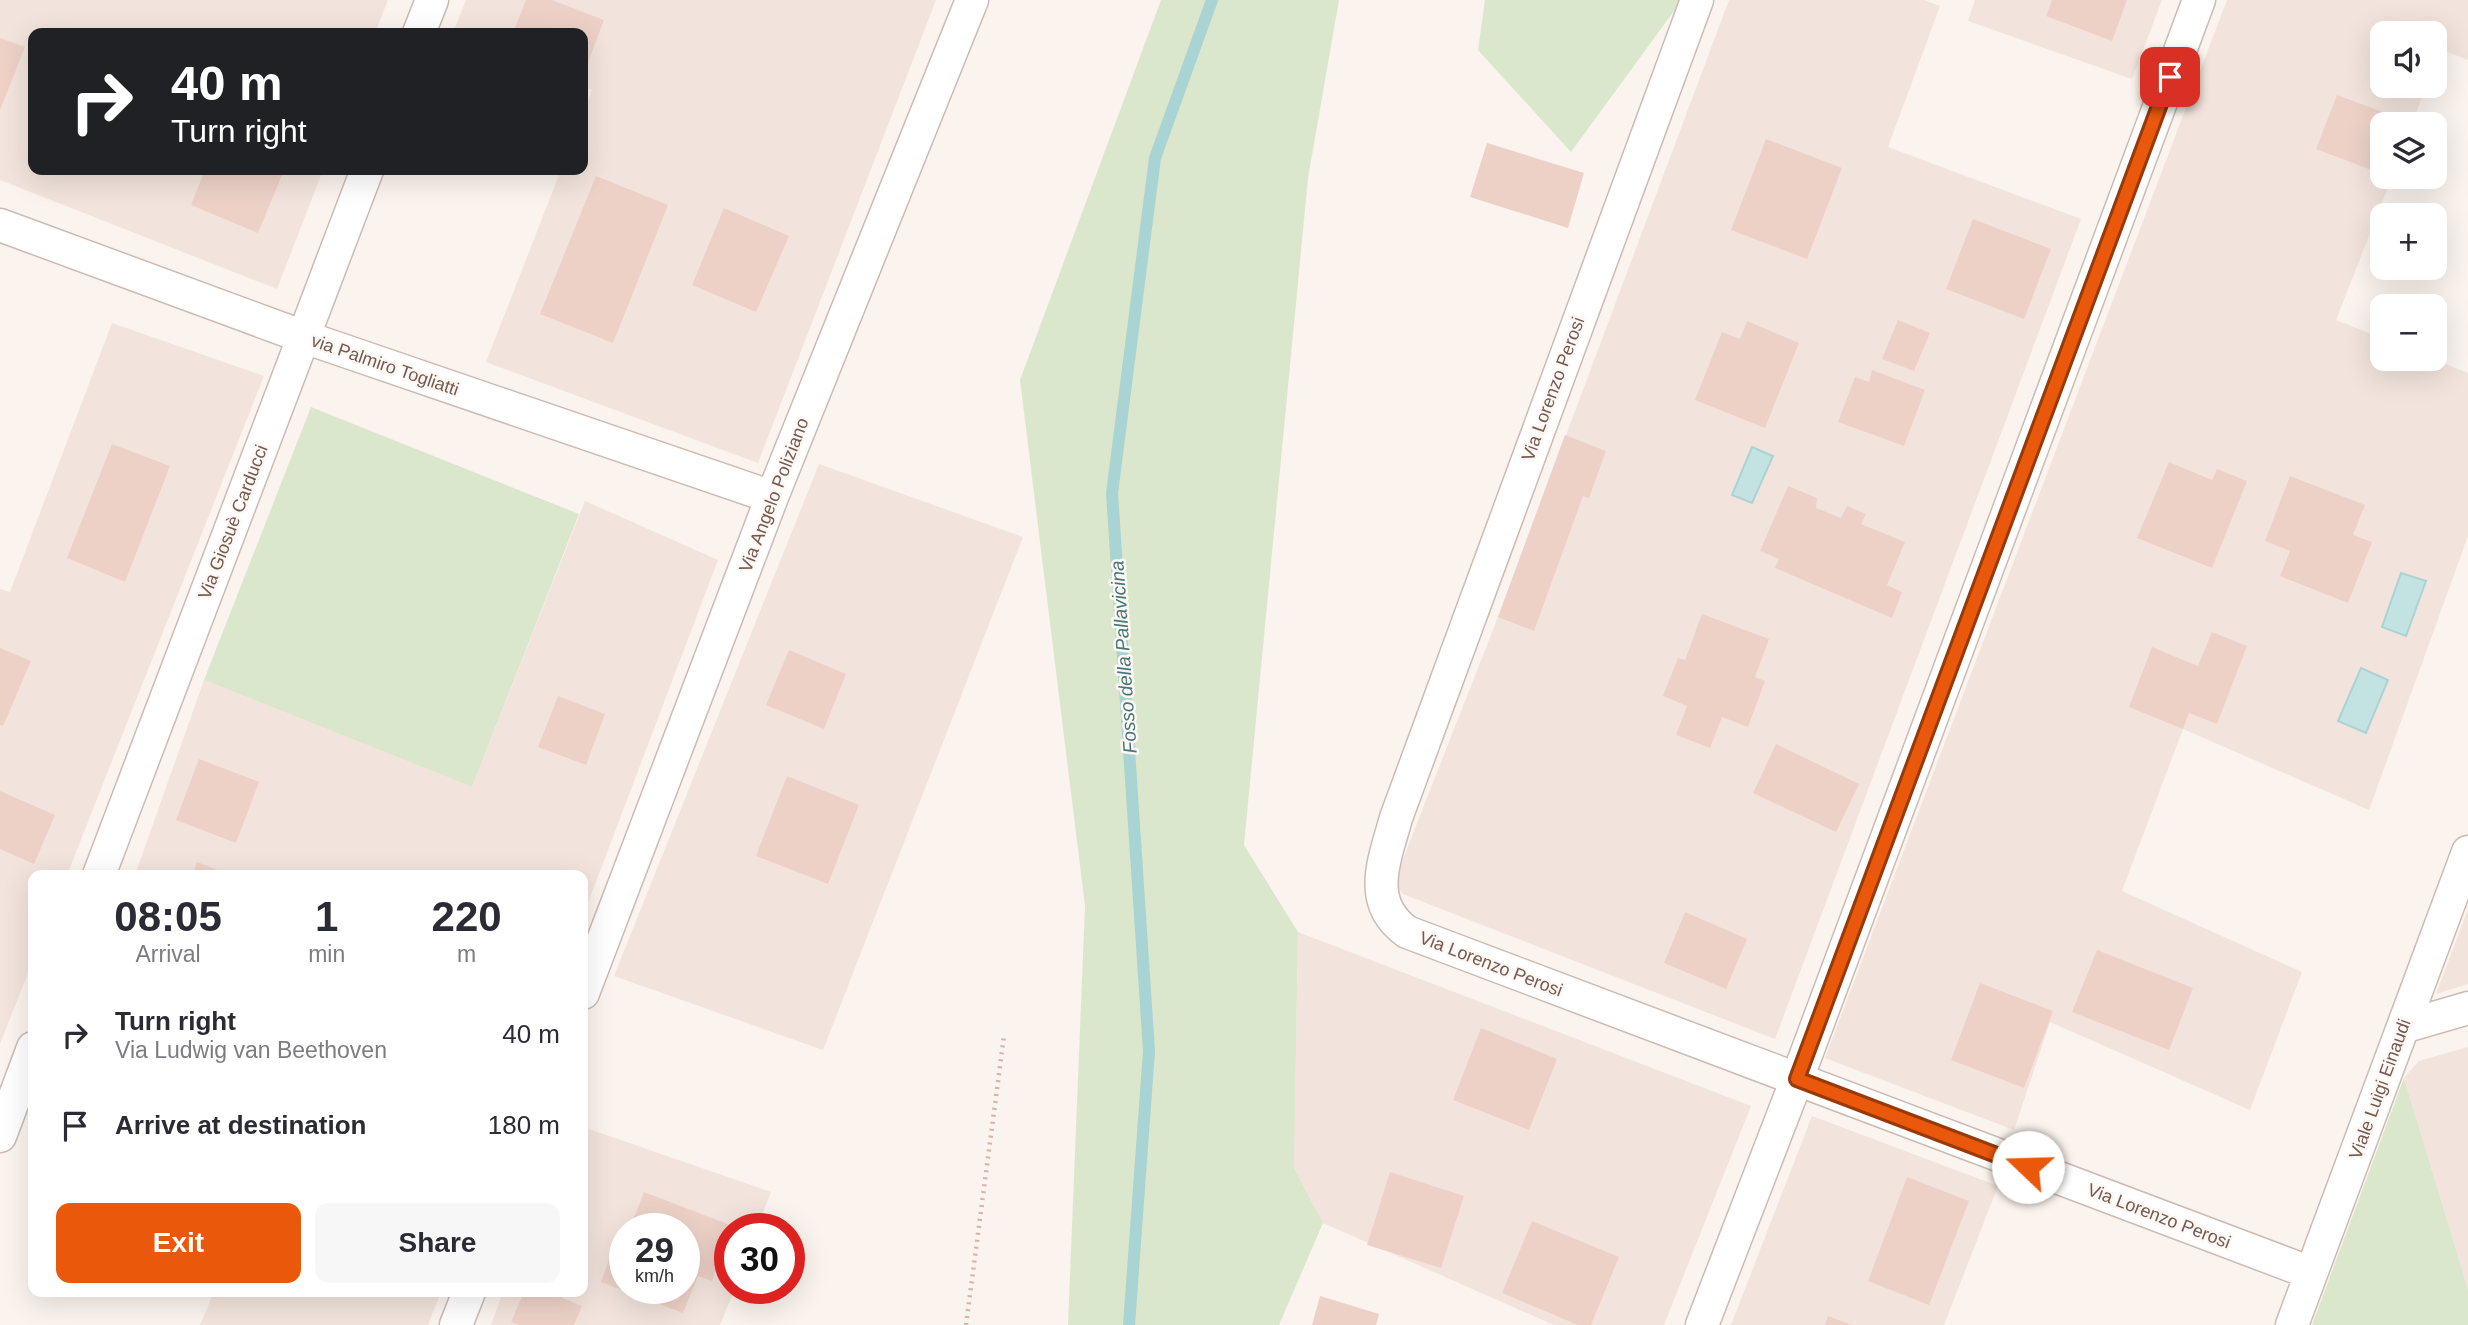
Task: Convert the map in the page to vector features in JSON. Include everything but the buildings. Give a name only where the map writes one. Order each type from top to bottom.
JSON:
[{"type":"street","points":[[421,28],[432,0]]},
{"type":"street","name":"Via Angelo Poliziano","points":[[588,980],[772,497],[972,0]]},
{"type":"street","name":"Via Lorenzo Perosi","points":[[1697,0],[1395,818],[1381,874],[1383,900],[1390,915],[1407,932],[2311,1273]]},
{"type":"street","points":[[1702,1325],[1797,1079],[2199,0]]},
{"type":"street","name":"Via Giosuè Carducci","points":[[101,870],[365,175]]},
{"type":"street","name":"via Palmiro Togliatti","points":[[0,225],[304,337],[772,497]]},
{"type":"street","name":"Viale Luigi Einaudi","points":[[2292,1325],[2468,852]]},
{"type":"street","points":[[2403,1027],[2468,1008]]},
{"type":"street","points":[[0,1136],[28,1061]]},
{"type":"street","points":[[456,1325],[467,1297]]},
{"type":"path","points":[[966,1325],[1004,1036]]},
{"type":"shaded area","points":[[0,0],[388,0],[377,28],[28,28],[28,175],[321,175],[277,289],[0,180]]},
{"type":"shaded area","points":[[466,0],[936,0],[758,463],[486,362],[559,175],[588,175],[588,101],[592,90],[588,88],[588,28],[455,28]]},
{"type":"shaded area","points":[[1729,0],[1924,0],[1940,6],[1888,147],[2081,219],[1775,1039],[1403,894],[1394,882],[1498,617]]},
{"type":"shaded area","points":[[1975,0],[2162,0],[2132,79],[1968,21]]},
{"type":"shaded area","points":[[2227,0],[2468,0],[2468,60],[2447,52],[2447,21],[2370,21],[2370,98],[2422,98],[2416,112],[2370,112],[2370,189],[2387,189],[2382,203],[2370,203],[2370,233],[2336,320],[2370,333],[2370,371],[2447,371],[2447,365],[2468,373],[2468,536],[2369,810],[2183,729],[2122,891],[2302,972],[2250,1110],[2050,1022],[2014,1130],[1825,1058]]},
{"type":"shaded area","points":[[112,323],[264,376],[69,870],[28,870],[28,973],[0,1044],[0,589],[10,592]]},
{"type":"shaded area","points":[[819,464],[1023,537],[823,1050],[614,976]]},
{"type":"shaded area","points":[[585,501],[718,560],[588,903],[588,870],[137,870],[204,680],[472,787]]},
{"type":"shaded area","points":[[2468,909],[2468,984],[2436,994]]},
{"type":"shaded area","points":[[1298,932],[1751,1106],[1664,1325],[1554,1325],[1323,1223],[1294,1168]]},
{"type":"shaded area","points":[[2468,1047],[2468,1289],[2404,1078],[2419,1061]]},
{"type":"shaded area","points":[[1812,1116],[1998,1186],[1944,1325],[1731,1325]]},
{"type":"shaded area","points":[[588,1129],[771,1192],[763,1213],[714,1213],[714,1304],[729,1304],[720,1325],[491,1325],[501,1297],[588,1297]]},
{"type":"shaded area","points":[[212,1297],[439,1297],[428,1325],[200,1325]]},
{"type":"green space","points":[[1161,0],[1339,0],[1308,178],[1244,845],[1298,932],[1294,1168],[1323,1223],[1279,1325],[1068,1325],[1085,906],[1020,380]]},
{"type":"green space","points":[[1485,0],[1682,0],[1571,152],[1478,50]]},
{"type":"green space","points":[[311,407],[579,514],[472,787],[204,680]]},
{"type":"green space","points":[[2404,1078],[2468,1289],[2468,1325],[2312,1325]]},
{"type":"water","points":[[1752,447],[1773,456],[1752,503],[1732,495]]},
{"type":"water","points":[[2401,573],[2426,581],[2406,636],[2382,627]]},
{"type":"water","points":[[2361,668],[2388,680],[2366,733],[2338,721]]},
{"type":"waterway","name":"Fosso della Pallavicina","points":[[1129,1325],[1149,1051],[1112,493],[1155,158],[1212,0]]},
{"type":"route","points":[[2028,1167],[1797,1079],[2170,77]]}]
